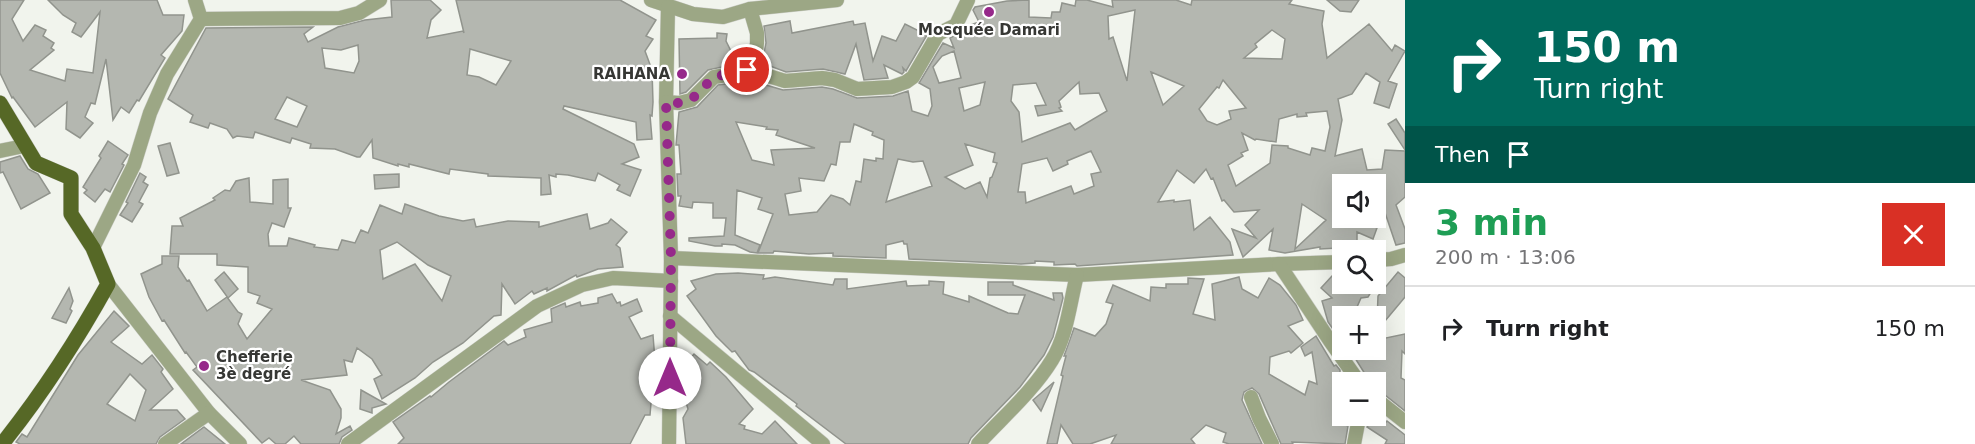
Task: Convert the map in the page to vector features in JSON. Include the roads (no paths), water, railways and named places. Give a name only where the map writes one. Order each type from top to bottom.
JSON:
[{"type":"main road","points":[[0,104],[36,163],[71,178],[71,214],[93,248],[108,284],[77,338],[27,412],[2,444]]},
{"type":"street","points":[[93,248],[134,165],[150,113],[167,74],[201,19],[195,0]]},
{"type":"street","points":[[201,19],[340,18],[359,13],[380,0]]},
{"type":"street","points":[[651,0],[693,14],[723,17],[750,9],[837,0]]},
{"type":"street","points":[[750,66],[762,74],[786,81],[822,78],[835,80],[857,89],[892,87],[913,77],[938,34],[956,25],[968,0]]},
{"type":"street","points":[[668,7],[666,102],[671,258],[669,444]]},
{"type":"street","points":[[666,102],[679,103],[691,100],[714,77],[747,70],[755,58],[757,43],[757,33],[750,9]]},
{"type":"street","points":[[0,151],[24,146]]},
{"type":"street","points":[[1386,259],[1405,255]]},
{"type":"street","points":[[671,258],[1077,275],[1332,262]]},
{"type":"street","points":[[1279,264],[1352,372]]},
{"type":"street","points":[[978,444],[1037,382],[1053,359],[1077,275]]},
{"type":"street","points":[[348,444],[537,306],[582,285],[613,278],[670,281]]},
{"type":"street","points":[[108,284],[209,413],[240,444]]},
{"type":"street","points":[[670,316],[823,444]]},
{"type":"street","points":[[1251,397],[1272,444]]},
{"type":"street","points":[[1386,409],[1405,422]]},
{"type":"street","points":[[165,444],[209,413]]},
{"type":"street","points":[[1354,444],[1357,426]]},
{"type":"place","name":"Mosquée Damari","points":[[989,12]]},
{"type":"place","name":"RAIHANA","points":[[682,74]]},
{"type":"place","name":"Chefferie 3è degré","points":[[204,366]]}]
